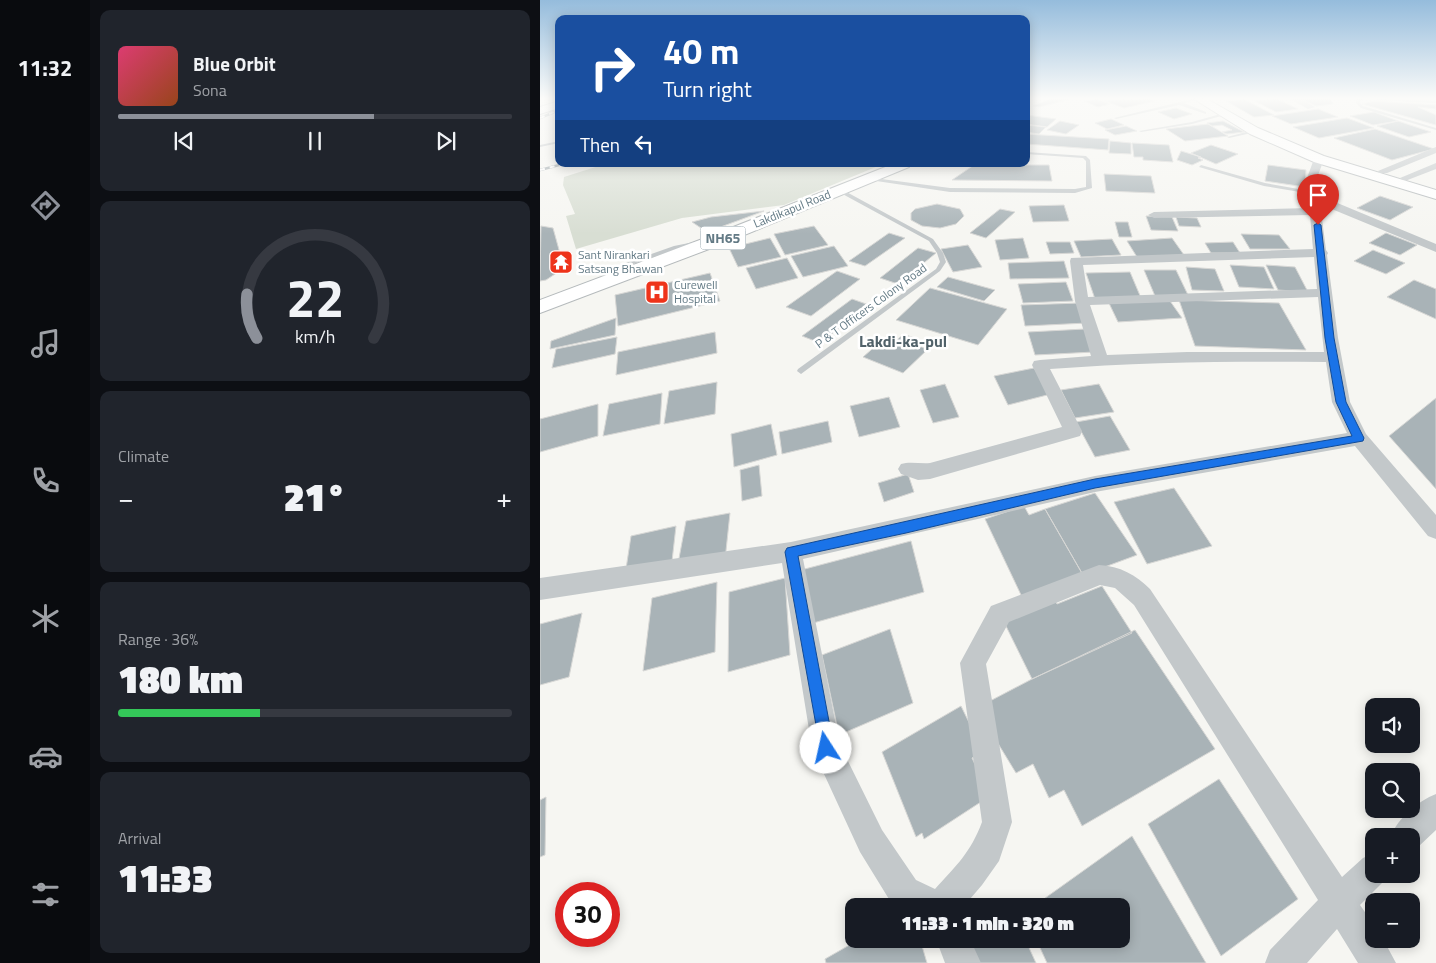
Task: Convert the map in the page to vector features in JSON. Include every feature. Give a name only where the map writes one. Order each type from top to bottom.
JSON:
[{"type":"highway","points":[[1284,144],[1319,159],[1436,195]]},
{"type":"highway","points":[[1303,144],[1332,155],[1436,186]]},
{"type":"highway","name":"Lakdikapul Road","points":[[540,307],[719,240],[896,167]]},
{"type":"street","points":[[1383,171],[1436,150]]},
{"type":"street","points":[[1319,159],[1312,178],[1317,201],[1333,358],[1341,402],[1359,438],[1436,530]]},
{"type":"street","points":[[1405,178],[1436,166]]},
{"type":"street","points":[[1154,215],[1317,201],[1436,248]]},
{"type":"street","points":[[1100,360],[1082,301],[1076,261],[1322,253]]},
{"type":"street","points":[[1082,301],[1325,293]]},
{"type":"street","points":[[908,469],[918,472],[930,471],[1073,431],[1040,365],[1100,360],[1272,356],[1333,358]]},
{"type":"street","points":[[540,589],[791,552],[906,528],[1095,484],[1359,438]]},
{"type":"street","points":[[791,552],[826,748],[871,841],[904,892],[917,898]]},
{"type":"street","points":[[949,898],[971,874],[988,850],[997,822],[973,663],[1000,614],[1099,575],[1112,575],[1129,583],[1142,597],[1378,963]]},
{"type":"street","points":[[1416,828],[1436,809]]},
{"type":"street","points":[[1283,963],[1365,877]]},
{"type":"street","points":[[957,948],[963,963]]},
{"type":"lane","points":[[866,179],[950,190],[1075,191],[1089,188],[1088,160],[1084,157],[1030,153]]},
{"type":"lane","points":[[1201,166],[1317,201]]},
{"type":"lane","name":"P & T Officers Colony Road","points":[[801,370],[938,270],[943,262],[940,252],[931,240],[839,190]]},
{"type":"shaded area","points":[[596,167],[876,167],[784,205],[682,218],[576,249],[566,216],[575,214],[563,185],[564,177]]},
{"type":"building","points":[[1030,144],[1030,144],[1109,144],[1108,150]]},
{"type":"building","points":[[1110,144],[1131,144],[1131,154],[1109,153]]},
{"type":"building","points":[[1132,144],[1169,145],[1173,162],[1143,160],[1143,157],[1134,157]]},
{"type":"building","points":[[1350,144],[1419,144],[1434,149],[1392,160]]},
{"type":"building","points":[[1211,145],[1238,154],[1216,164],[1191,153]]},
{"type":"building","points":[[1181,151],[1201,157],[1198,158],[1203,160],[1192,165],[1177,160]]},
{"type":"building","points":[[1030,165],[1049,165],[1052,181],[952,180],[971,167],[1030,167]]},
{"type":"building","points":[[1268,165],[1306,170],[1305,187],[1265,181]]},
{"type":"building","points":[[1104,174],[1151,176],[1155,193],[1106,191]]},
{"type":"building","points":[[1380,196],[1413,207],[1390,220],[1357,208]]},
{"type":"building","points":[[937,204],[960,209],[964,216],[956,224],[940,228],[922,226],[911,220],[911,213],[915,209]]},
{"type":"building","points":[[1064,205],[1069,221],[1033,222],[1029,206]]},
{"type":"building","points":[[1000,209],[1015,212],[986,238],[970,233]]},
{"type":"building","points":[[764,211],[707,232],[692,222],[711,217]]},
{"type":"building","points":[[1146,216],[1172,217],[1178,231],[1151,230]]},
{"type":"building","points":[[1176,217],[1197,218],[1201,227],[1179,226]]},
{"type":"building","points":[[1115,222],[1128,222],[1132,237],[1119,237]]},
{"type":"building","points":[[541,226],[553,228],[564,268],[546,280],[540,281]]},
{"type":"building","points":[[814,226],[828,245],[785,255],[774,234]]},
{"type":"building","points":[[889,233],[905,238],[865,266],[849,261]]},
{"type":"building","points":[[1386,233],[1417,245],[1400,255],[1369,243]]},
{"type":"building","points":[[1241,234],[1279,235],[1290,249],[1250,249]]},
{"type":"building","points":[[770,238],[781,257],[738,267],[729,248]]},
{"type":"building","points":[[1023,238],[1029,258],[1000,260],[995,240]]},
{"type":"building","points":[[1172,238],[1184,255],[1137,257],[1127,241]]},
{"type":"building","points":[[1112,239],[1121,255],[1081,257],[1074,241]]},
{"type":"building","points":[[1046,242],[1070,242],[1074,253],[1050,254]]},
{"type":"building","points":[[1233,242],[1240,253],[1211,253],[1205,243]]},
{"type":"building","points":[[968,245],[982,267],[953,272],[941,249]]},
{"type":"building","points":[[834,246],[848,266],[803,277],[791,256]]},
{"type":"building","points":[[918,248],[936,253],[898,284],[880,278]]},
{"type":"building","points":[[1373,250],[1405,263],[1386,274],[1354,261]]},
{"type":"building","points":[[787,258],[798,278],[756,289],[746,268]]},
{"type":"building","points":[[1064,261],[1069,278],[1010,279],[1008,263]]},
{"type":"building","points":[[1230,265],[1264,267],[1274,289],[1239,287]]},
{"type":"building","points":[[1266,265],[1295,267],[1308,292],[1278,290]]},
{"type":"building","points":[[1186,267],[1215,269],[1224,291],[1192,290]]},
{"type":"building","points":[[1144,270],[1176,270],[1188,295],[1155,296]]},
{"type":"building","points":[[837,271],[860,279],[811,316],[786,307]]},
{"type":"building","points":[[1130,272],[1141,298],[1095,299],[1086,273]]},
{"type":"building","points":[[710,273],[720,301],[618,326],[615,295]]},
{"type":"building","points":[[948,277],[995,290],[984,301],[937,287]]},
{"type":"building","points":[[1414,280],[1436,289],[1436,319],[1387,297]]},
{"type":"building","points":[[1066,282],[1073,301],[1023,303],[1018,284]]},
{"type":"building","points":[[930,288],[1007,309],[978,345],[896,320]]},
{"type":"building","points":[[852,299],[869,305],[820,343],[802,336]]},
{"type":"building","points":[[1179,300],[1279,303],[1306,350],[1195,346]]},
{"type":"building","points":[[1108,301],[1170,301],[1182,318],[1118,322]]},
{"type":"building","points":[[1081,303],[1087,323],[1025,326],[1021,305]]},
{"type":"building","points":[[616,318],[615,335],[550,349],[551,341]]},
{"type":"building","points":[[1085,329],[1094,352],[1035,355],[1028,332]]},
{"type":"building","points":[[715,332],[717,353],[616,375],[618,352]]},
{"type":"building","points":[[903,334],[920,340],[915,345],[928,349],[903,373],[863,357],[887,336],[897,340]]},
{"type":"building","points":[[617,337],[615,354],[552,368],[556,349]]},
{"type":"building","points":[[1034,368],[1051,394],[1008,405],[994,376]]},
{"type":"building","points":[[717,382],[715,414],[664,424],[669,391]]},
{"type":"building","points":[[945,384],[959,417],[933,423],[920,390]]},
{"type":"building","points":[[1099,384],[1114,412],[1075,418],[1061,390]]},
{"type":"building","points":[[662,393],[660,424],[603,436],[609,404]]},
{"type":"building","points":[[889,397],[900,427],[859,437],[850,406]]},
{"type":"building","points":[[1436,398],[1436,489],[1389,436]]},
{"type":"building","points":[[598,404],[598,436],[540,452],[540,419]]},
{"type":"building","points":[[1110,416],[1130,450],[1095,457],[1076,422]]},
{"type":"building","points":[[828,421],[832,442],[782,454],[779,432]]},
{"type":"building","points":[[771,424],[777,455],[734,467],[731,434]]},
{"type":"building","points":[[759,465],[762,496],[742,501],[740,470]]},
{"type":"building","points":[[908,474],[914,492],[884,502],[878,483]]},
{"type":"building","points":[[1174,488],[1212,546],[1147,564],[1114,502]]},
{"type":"building","points":[[1095,493],[1137,555],[1083,575],[1045,509]]},
{"type":"building","points":[[1024,506],[1029,515],[1045,509],[1083,575],[1022,597],[985,519]]},
{"type":"building","points":[[730,513],[725,560],[677,569],[686,521]]},
{"type":"building","points":[[676,526],[671,570],[624,582],[631,536]]},
{"type":"building","points":[[911,541],[924,592],[806,625],[801,570]]},
{"type":"building","points":[[785,578],[790,655],[728,672],[729,592]]},
{"type":"building","points":[[717,582],[715,652],[643,671],[652,598]]},
{"type":"building","points":[[1102,586],[1132,633],[1032,679],[1003,620],[1054,599],[1057,604]]},
{"type":"building","points":[[582,613],[569,677],[540,685],[540,624]]},
{"type":"building","points":[[890,629],[913,703],[839,735],[822,655]]},
{"type":"building","points":[[1135,630],[1215,749],[1082,826],[1064,790],[1049,798],[1033,764],[1016,773],[988,727],[990,701]]},
{"type":"building","points":[[961,706],[983,751],[972,758],[990,796],[924,839],[922,833],[916,837],[882,752]]},
{"type":"building","points":[[1219,779],[1298,899],[1221,956],[1148,824]]},
{"type":"building","points":[[546,797],[545,855],[540,857],[540,800]]},
{"type":"building","points":[[1132,836],[1206,963],[1047,963],[1040,948],[1130,948],[1130,898],[1045,898]]},
{"type":"building","points":[[845,948],[923,948],[927,963],[826,963],[825,959]]},
{"type":"building","points":[[972,948],[1029,948],[1036,963],[978,963]]},
{"type":"railway","points":[[540,170],[555,166]]},
{"type":"place","name":"Sant Nirankari Satsang Bhawan","points":[[561,262]]},
{"type":"place","name":"Curewell Hospital","points":[[657,292]]},
{"type":"district","name":"Lakdi-ka-pul","points":[[903,341]]},
{"type":"route","points":[[826,748],[791,552],[906,528],[1095,484],[1359,438],[1341,402],[1330,338],[1318,225]]}]
